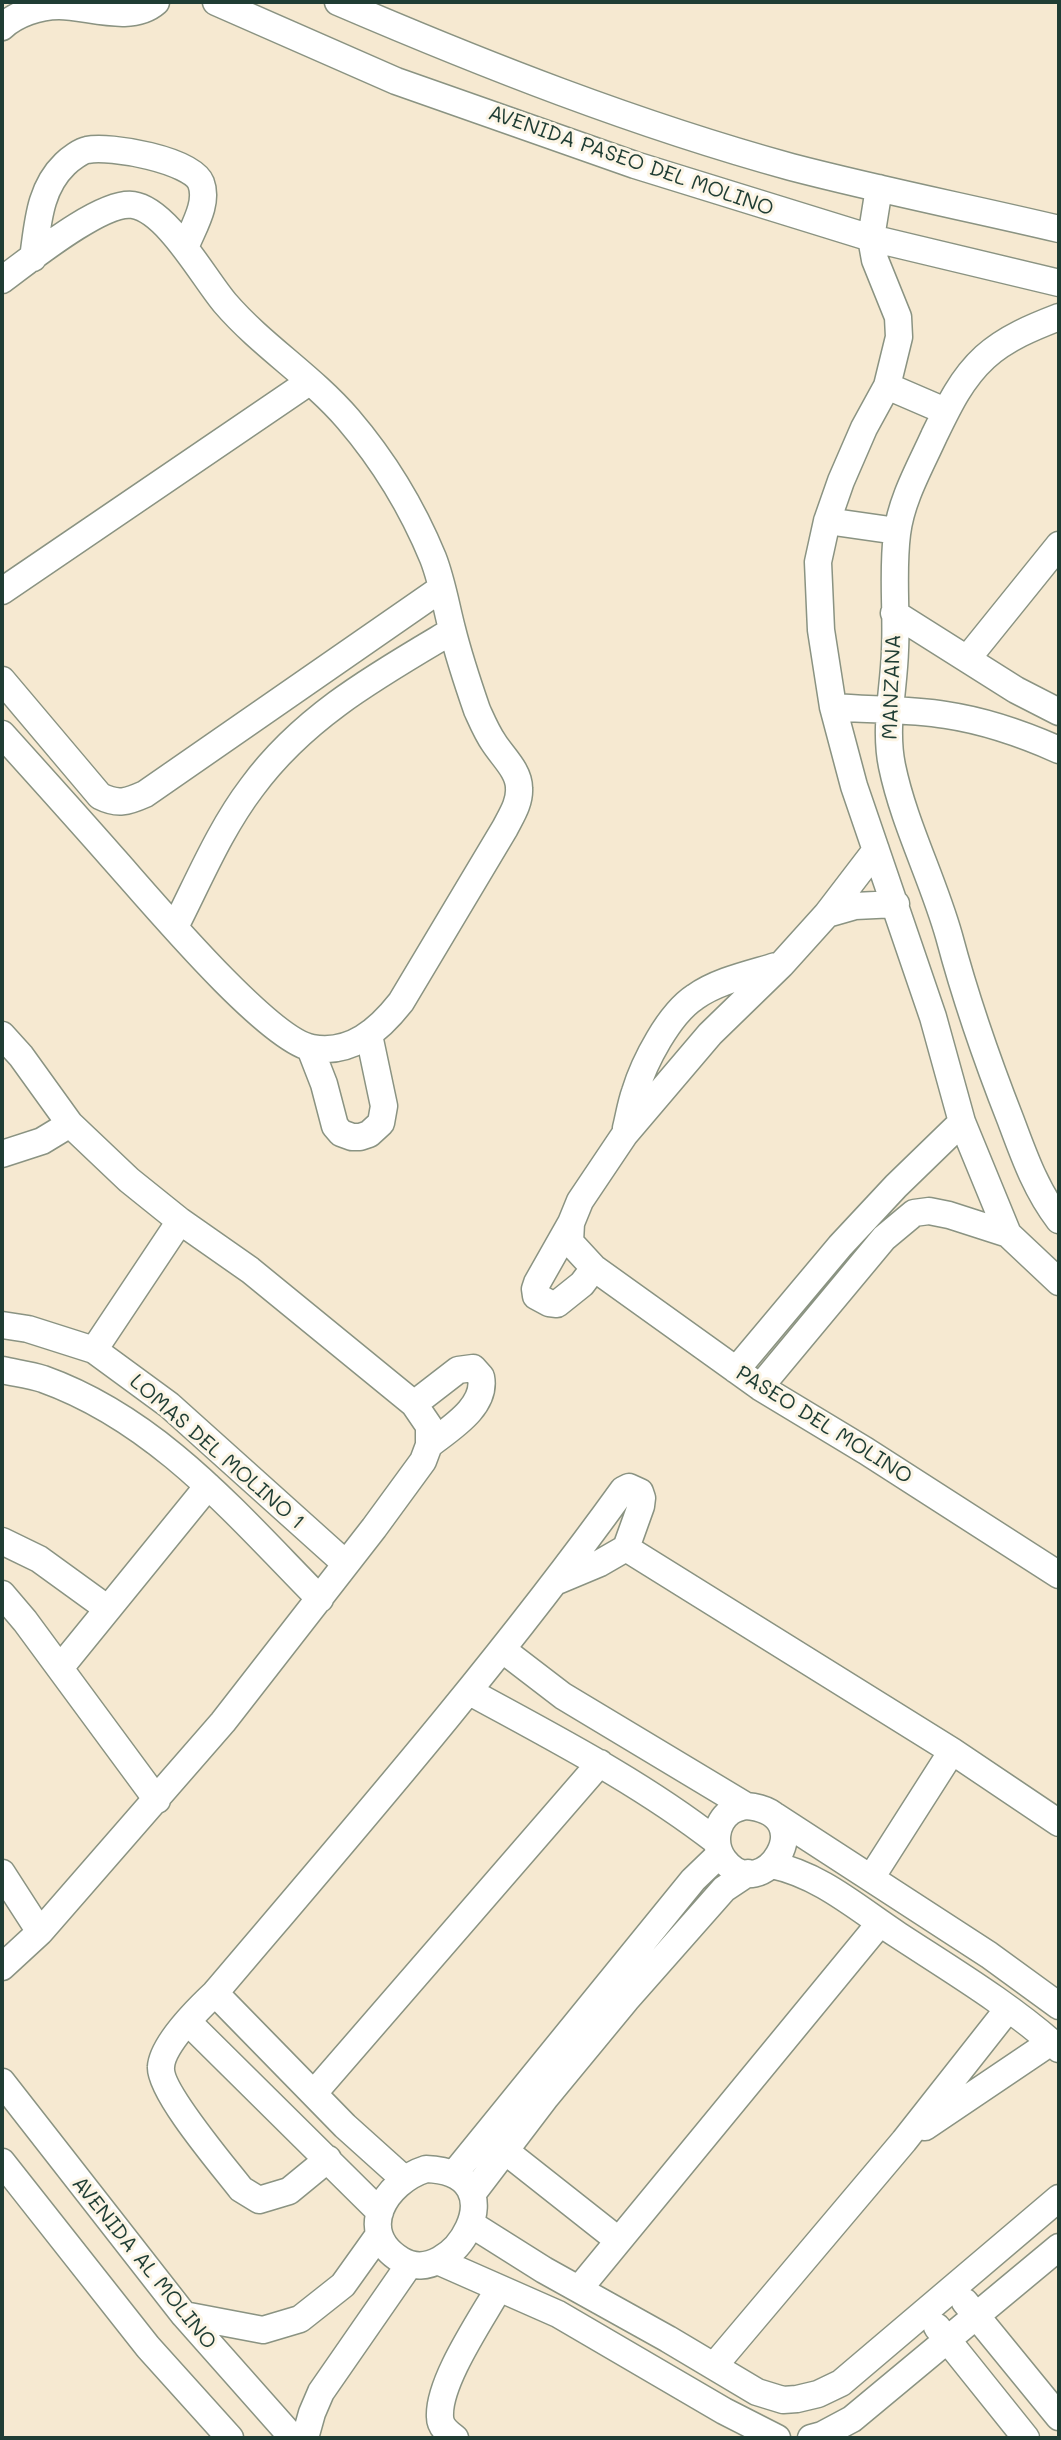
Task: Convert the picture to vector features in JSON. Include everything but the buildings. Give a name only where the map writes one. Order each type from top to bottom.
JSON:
[{"type":"street","points":[[2,27],[30,11],[57,6],[124,12],[150,7],[156,2]]},
{"type":"street","name":"AVENIDA PASEO DEL MOLINO","points":[[216,2],[408,85],[635,165],[871,238],[1059,283]]},
{"type":"street","name":"AVENIDA PASEO DEL MOLINO","points":[[338,2],[446,48],[596,106],[790,166],[1059,229]]},
{"type":"street","points":[[33,258],[43,198],[65,163],[86,150],[114,149],[185,167],[196,174],[202,185],[202,205],[184,248]]},
{"type":"street","points":[[879,188],[871,238],[875,260],[898,317],[899,337],[887,386],[855,449],[827,521],[818,562],[821,630],[833,707],[854,786],[933,1017],[962,1122],[1008,1234],[1059,1282]]},
{"type":"street","points":[[2,280],[66,234],[112,207],[130,205],[145,208],[155,216],[184,248],[225,303],[260,340],[346,417],[386,468],[406,499],[433,559],[452,631],[479,713],[492,741],[515,772],[519,788],[516,806],[499,840],[401,1002],[384,1023],[369,1035],[351,1044],[310,1048],[268,1022],[175,927],[2,734]]},
{"type":"street","name":"MANZANA","points":[[1059,317],[1012,338],[986,355],[965,378],[945,411],[920,464],[897,531],[895,650],[888,711],[891,764],[941,909],[982,1049],[1048,1183],[1059,1220]]},
{"type":"street","points":[[2,591],[309,382]]},
{"type":"street","points":[[887,386],[945,411]]},
{"type":"street","points":[[827,521],[897,531]]},
{"type":"street","points":[[967,659],[1059,545]]},
{"type":"street","points":[[2,680],[100,796],[113,802],[126,803],[145,794],[442,588]]},
{"type":"street","points":[[894,613],[1016,690],[1059,712]]},
{"type":"street","points":[[175,927],[225,829],[251,787],[289,743],[362,684],[452,631]]},
{"type":"street","points":[[833,707],[943,714],[984,722],[1059,750]]},
{"type":"street","points":[[594,1268],[582,1284],[557,1304],[548,1303],[536,1296],[535,1289],[544,1269],[571,1223],[580,1201],[625,1134],[710,1034],[781,965],[827,914],[876,850]]},
{"type":"street","points":[[827,914],[855,906],[896,904]]},
{"type":"street","points":[[625,1134],[635,1090],[652,1052],[673,1018],[695,997],[721,984],[781,965]]},
{"type":"street","points":[[933,1017],[967,1004]]},
{"type":"street","points":[[2,1035],[70,1124],[129,1180],[180,1221],[250,1270],[414,1404],[429,1426],[429,1445],[422,1461],[320,1599],[223,1722],[40,1932],[2,1967]]},
{"type":"street","points":[[310,1048],[324,1084],[335,1126],[341,1133],[352,1138],[360,1137],[369,1134],[381,1122],[384,1106],[369,1035]]},
{"type":"street","points":[[736,1370],[840,1246],[896,1186],[962,1122]]},
{"type":"street","points":[[2,1154],[42,1141],[70,1124]]},
{"type":"street","points":[[896,1186],[914,1213]]},
{"type":"street","points":[[761,1387],[884,1238],[914,1213],[929,1211],[949,1215],[1008,1234]]},
{"type":"street","points":[[94,1350],[180,1221]]},
{"type":"street","name":"PASEO DEL MOLINO","points":[[571,1223],[570,1242],[594,1268],[761,1387],[1059,1575]]},
{"type":"street","name":"LOMAS DEL MOLINO 1","points":[[2,1325],[28,1329],[94,1350],[169,1405],[346,1564]]},
{"type":"street","points":[[414,1404],[458,1370],[473,1368],[481,1377],[480,1393],[474,1405],[429,1445]]},
{"type":"street","name":"LOMAS DEL MOLINO 1","points":[[2,1370],[42,1379],[105,1406],[157,1441],[208,1486],[320,1599]]},
{"type":"street","points":[[60,1668],[208,1486]]},
{"type":"street","points":[[328,2159],[289,2191],[259,2200],[242,2189],[164,2087],[161,2064],[188,2022],[470,1692],[557,1581],[623,1490],[629,1487],[640,1492],[642,1498],[626,1548],[600,1563],[557,1581]]},
{"type":"street","points":[[2,1541],[39,1559],[108,1609]]},
{"type":"street","points":[[626,1548],[952,1751],[1059,1823]]},
{"type":"street","points":[[2,1594],[60,1668],[156,1800]]},
{"type":"street","points":[[503,1650],[563,1696],[746,1806]]},
{"type":"street","points":[[470,1692],[600,1763],[663,1802],[718,1847],[727,1864],[736,1870],[792,1869],[808,1876],[1008,2009],[1055,2046],[904,2141]]},
{"type":"street","points":[[871,1878],[952,1751]]},
{"type":"street","points":[[314,2093],[600,1763]]},
{"type":"street","points":[[454,2174],[693,1880],[718,1847],[720,1825],[730,1812],[746,1806],[761,1807],[989,1955],[1059,2006]]},
{"type":"street","points":[[472,2193],[626,2000],[724,1889],[781,1854],[784,1841],[782,1828],[775,1816]]},
{"type":"street","points":[[2,1873],[40,1932]]},
{"type":"street","points":[[579,2289],[880,1923]]},
{"type":"street","points":[[215,1993],[345,2126],[404,2179]]},
{"type":"street","points":[[714,2366],[904,2141],[1008,2009]]},
{"type":"street","points":[[184,2315],[263,2330],[300,2319],[343,2286],[379,2224],[391,2193],[404,2179],[426,2169],[454,2174],[465,2181],[475,2204],[471,2224],[440,2262],[420,2267],[409,2265],[391,2254],[383,2245],[379,2224],[328,2159],[188,2022]]},
{"type":"street","name":"AVENIDA AL MOLINO","points":[[2,2082],[184,2315],[293,2438]]},
{"type":"street","points":[[504,2150],[618,2240]]},
{"type":"street","points":[[2,2162],[148,2347],[230,2438]]},
{"type":"street","points":[[471,2224],[742,2384],[769,2397],[783,2400],[818,2394],[841,2383],[1059,2198]]},
{"type":"street","points":[[811,2438],[852,2419],[1059,2247]]},
{"type":"street","points":[[440,2262],[558,2314],[724,2411],[777,2438]]},
{"type":"street","points":[[305,2438],[321,2392],[409,2265]]},
{"type":"street","points":[[343,2286],[377,2310]]},
{"type":"street","points":[[455,2438],[446,2431],[439,2419],[443,2393],[453,2369],[499,2288]]},
{"type":"street","points":[[954,2288],[1059,2417]]},
{"type":"street","points":[[925,2313],[1026,2438]]},
{"type":"street","points":[[724,2411],[742,2384]]}]
